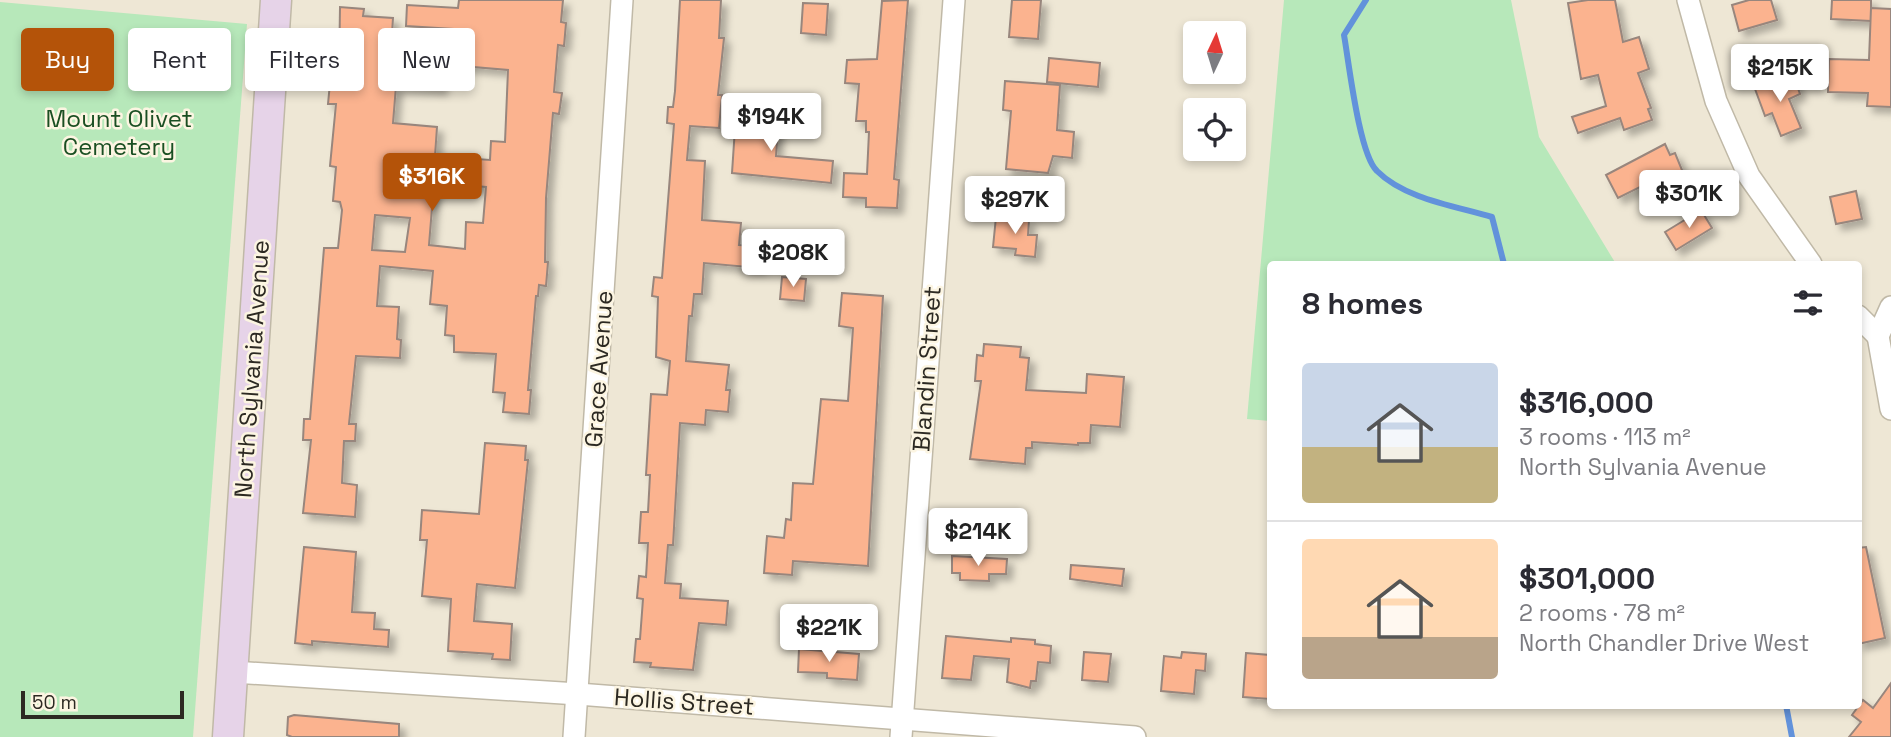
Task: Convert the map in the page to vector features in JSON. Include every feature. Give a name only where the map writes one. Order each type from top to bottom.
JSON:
[{"type":"main road","name":"North Sylvania Avenue","points":[[228,737],[276,0]]},
{"type":"street","name":"Grace Avenue","points":[[574,737],[622,0]]},
{"type":"street","name":"Blandin Street","points":[[901,728],[954,0]]},
{"type":"street","points":[[1688,0],[1716,101],[1749,176],[1809,261]]},
{"type":"street","points":[[1878,337],[1891,307]]},
{"type":"street","points":[[1862,320],[1878,337],[1891,409]]},
{"type":"street","name":"Hollis Street","points":[[233,672],[578,694],[901,728],[1135,737]]},
{"type":"green space","points":[[1284,0],[1511,0],[1539,137],[1614,261],[1267,261],[1267,421],[1247,419]]},
{"type":"green space","name":"Mount Olivet Cemetery","points":[[0,2],[247,24],[193,737],[0,737]]},
{"type":"building","points":[[459,0],[563,0],[561,22],[566,23],[564,46],[558,45],[554,92],[562,93],[559,114],[553,113],[546,198],[545,262],[548,262],[546,286],[539,285],[536,296],[528,390],[531,390],[529,414],[503,412],[505,393],[493,392],[496,354],[454,352],[454,336],[445,335],[447,306],[430,304],[433,271],[380,266],[377,306],[399,307],[397,339],[401,340],[400,358],[356,356],[349,424],[356,424],[355,441],[344,441],[342,483],[357,485],[355,517],[303,513],[311,440],[303,440],[304,419],[310,419],[324,248],[338,248],[342,210],[340,202],[333,201],[336,167],[330,166],[336,104],[328,104],[329,91],[364,91],[364,28],[340,28],[340,7],[364,9],[363,16],[393,18],[392,28],[378,28],[378,91],[396,91],[393,123],[437,127],[435,156],[490,160],[491,141],[505,142],[508,70],[475,67],[475,28],[406,26],[407,5],[458,8]],"holes":[[[434,183],[486,187],[483,223],[466,222],[465,249],[429,245]],[[375,215],[410,218],[405,252],[372,250]]]},
{"type":"building","points":[[680,0],[721,0],[719,38],[724,38],[718,95],[722,95],[719,128],[690,126],[687,160],[705,161],[702,220],[741,223],[739,245],[760,246],[759,268],[704,263],[702,294],[694,294],[692,316],[689,316],[686,361],[729,365],[726,390],[730,390],[728,412],[706,410],[705,425],[680,423],[673,545],[668,545],[665,583],[681,584],[680,598],[728,601],[726,625],[699,623],[693,670],[650,667],[651,663],[634,662],[636,639],[640,639],[643,599],[637,598],[639,576],[646,577],[648,543],[639,543],[641,512],[648,512],[650,475],[646,475],[651,394],[667,395],[670,361],[656,357],[658,297],[652,296],[654,277],[662,278],[674,124],[667,123],[668,107],[673,107],[675,91]]},
{"type":"building","points":[[908,0],[894,179],[899,180],[897,208],[866,207],[866,198],[843,197],[844,173],[867,174],[869,132],[866,132],[866,121],[856,121],[859,84],[845,83],[847,60],[877,59],[882,1]]},
{"type":"building","points":[[1012,0],[1041,0],[1038,39],[1009,37]]},
{"type":"building","points":[[1615,0],[1623,42],[1639,37],[1649,69],[1638,73],[1651,108],[1648,109],[1652,120],[1624,130],[1620,118],[1578,133],[1572,117],[1606,106],[1598,75],[1581,79],[1568,3]]},
{"type":"building","points":[[1749,0],[1771,0],[1777,20],[1739,31],[1732,5]]},
{"type":"building","points":[[1832,0],[1871,0],[1871,21],[1831,19]]},
{"type":"building","points":[[803,3],[828,4],[826,35],[801,33]]},
{"type":"building","points":[[1871,8],[1891,9],[1891,107],[1867,106],[1868,93],[1828,92],[1829,59],[1869,60]]},
{"type":"building","points":[[1049,58],[1100,63],[1098,87],[1047,82]]},
{"type":"building","points":[[1794,77],[1800,94],[1789,99],[1801,128],[1781,136],[1772,113],[1765,116],[1755,89]]},
{"type":"building","points":[[1005,81],[1060,85],[1057,130],[1074,132],[1072,158],[1053,156],[1048,173],[1006,169],[1011,111],[1003,110]]},
{"type":"building","points":[[736,113],[779,116],[776,156],[833,161],[831,183],[732,173]]},
{"type":"building","points":[[1665,144],[1670,155],[1675,153],[1684,175],[1676,178],[1681,187],[1663,195],[1656,179],[1618,198],[1606,175]]},
{"type":"building","points":[[1856,191],[1862,219],[1836,224],[1830,197]]},
{"type":"building","points":[[1701,210],[1712,228],[1676,250],[1665,232]]},
{"type":"building","points":[[996,217],[1029,220],[1028,235],[1037,235],[1035,257],[1015,255],[1016,249],[993,247]]},
{"type":"building","points":[[782,277],[806,279],[804,301],[780,299]]},
{"type":"building","points":[[842,293],[883,296],[868,566],[793,561],[792,575],[764,573],[767,536],[784,538],[786,519],[791,520],[793,483],[813,484],[821,399],[848,401],[853,328],[839,326]]},
{"type":"building","points":[[984,344],[1021,347],[1020,357],[1029,358],[1026,390],[1086,393],[1087,374],[1124,377],[1120,427],[1091,425],[1090,443],[1078,445],[1032,442],[1032,448],[1026,448],[1025,464],[970,459],[981,381],[975,381],[977,355],[983,356]]},
{"type":"building","points":[[485,443],[526,446],[525,460],[528,460],[515,588],[477,584],[474,621],[512,624],[510,660],[492,659],[493,654],[448,651],[451,599],[422,596],[427,540],[420,540],[422,510],[479,514]]},
{"type":"building","points":[[304,547],[356,552],[352,612],[375,613],[374,629],[389,630],[388,647],[312,641],[312,645],[295,643]]},
{"type":"building","points":[[1866,547],[1885,638],[1862,643],[1862,548]]},
{"type":"building","points":[[952,556],[1007,559],[1006,574],[989,574],[989,581],[960,580],[960,573],[952,573]]},
{"type":"building","points":[[1071,565],[1124,569],[1122,586],[1070,579]]},
{"type":"building","points":[[946,636],[1011,642],[1011,638],[1035,640],[1035,644],[1051,646],[1050,663],[1038,662],[1036,681],[1031,681],[1030,688],[1007,682],[1009,659],[974,656],[971,680],[942,678]]},
{"type":"building","points":[[799,649],[859,654],[857,680],[827,678],[827,673],[798,672]]},
{"type":"building","points":[[1084,652],[1111,654],[1108,682],[1082,680]]},
{"type":"building","points":[[1182,652],[1206,654],[1205,671],[1196,670],[1194,694],[1161,691],[1164,656],[1181,658]]},
{"type":"building","points":[[1246,653],[1267,655],[1267,699],[1243,697]]},
{"type":"building","points":[[1891,683],[1891,737],[1849,737],[1861,722],[1852,715],[1856,709],[1862,709],[1863,700],[1873,708]]},
{"type":"building","points":[[294,715],[399,724],[399,737],[292,737],[287,735],[288,717]]},
{"type":"waterway","points":[[1366,0],[1344,35],[1360,128],[1371,161],[1388,181],[1416,195],[1492,217],[1503,261]]},
{"type":"waterway","points":[[1787,709],[1792,737]]}]
